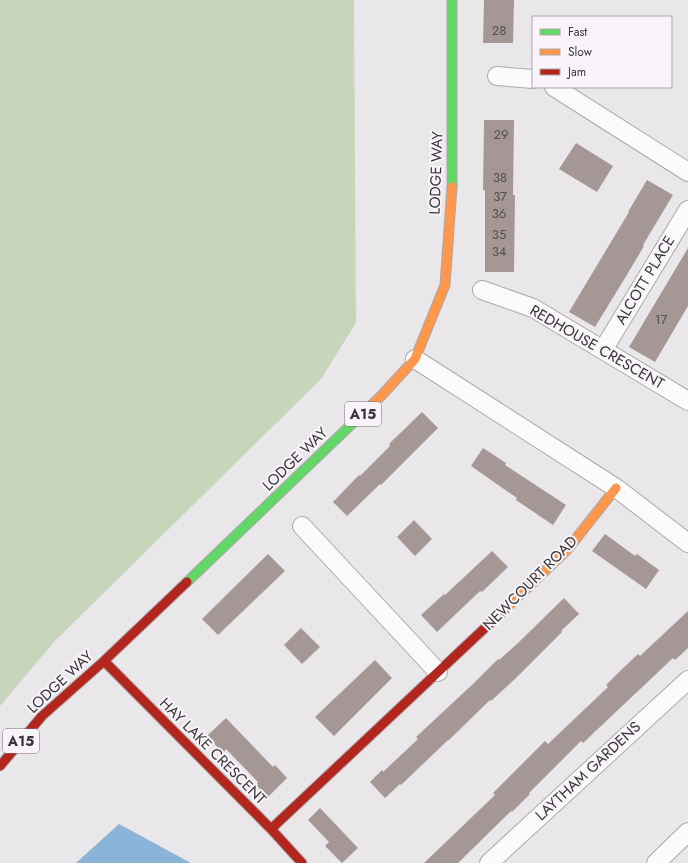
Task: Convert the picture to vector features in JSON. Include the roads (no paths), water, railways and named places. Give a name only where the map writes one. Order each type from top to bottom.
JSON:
[{"type":"main road","name":"LODGE WAY","points":[[0,766],[42,716],[104,661],[381,396],[415,359],[445,285],[452,180],[452,0]]},
{"type":"main road","name":"NEWCOURT ROAD","points":[[271,829],[567,550],[616,488]]},
{"type":"main road","name":"HAY LAKE CRESCENT","points":[[104,661],[271,829],[302,863]]},
{"type":"street","points":[[497,76],[532,79]]},
{"type":"street","points":[[556,88],[688,172]]},
{"type":"street","name":"ALCOTT PLACE","points":[[603,350],[688,210]]},
{"type":"street","name":"REDHOUSE CRESCENT","points":[[482,290],[533,308],[688,401]]},
{"type":"street","points":[[415,359],[616,488],[688,544]]},
{"type":"street","points":[[302,526],[438,672]]},
{"type":"street","name":"LAYTHAM GARDENS","points":[[489,863],[688,680]]},
{"type":"street","points":[[656,863],[688,832]]},
{"type":"water","points":[[119,824],[191,863],[76,863]]}]
